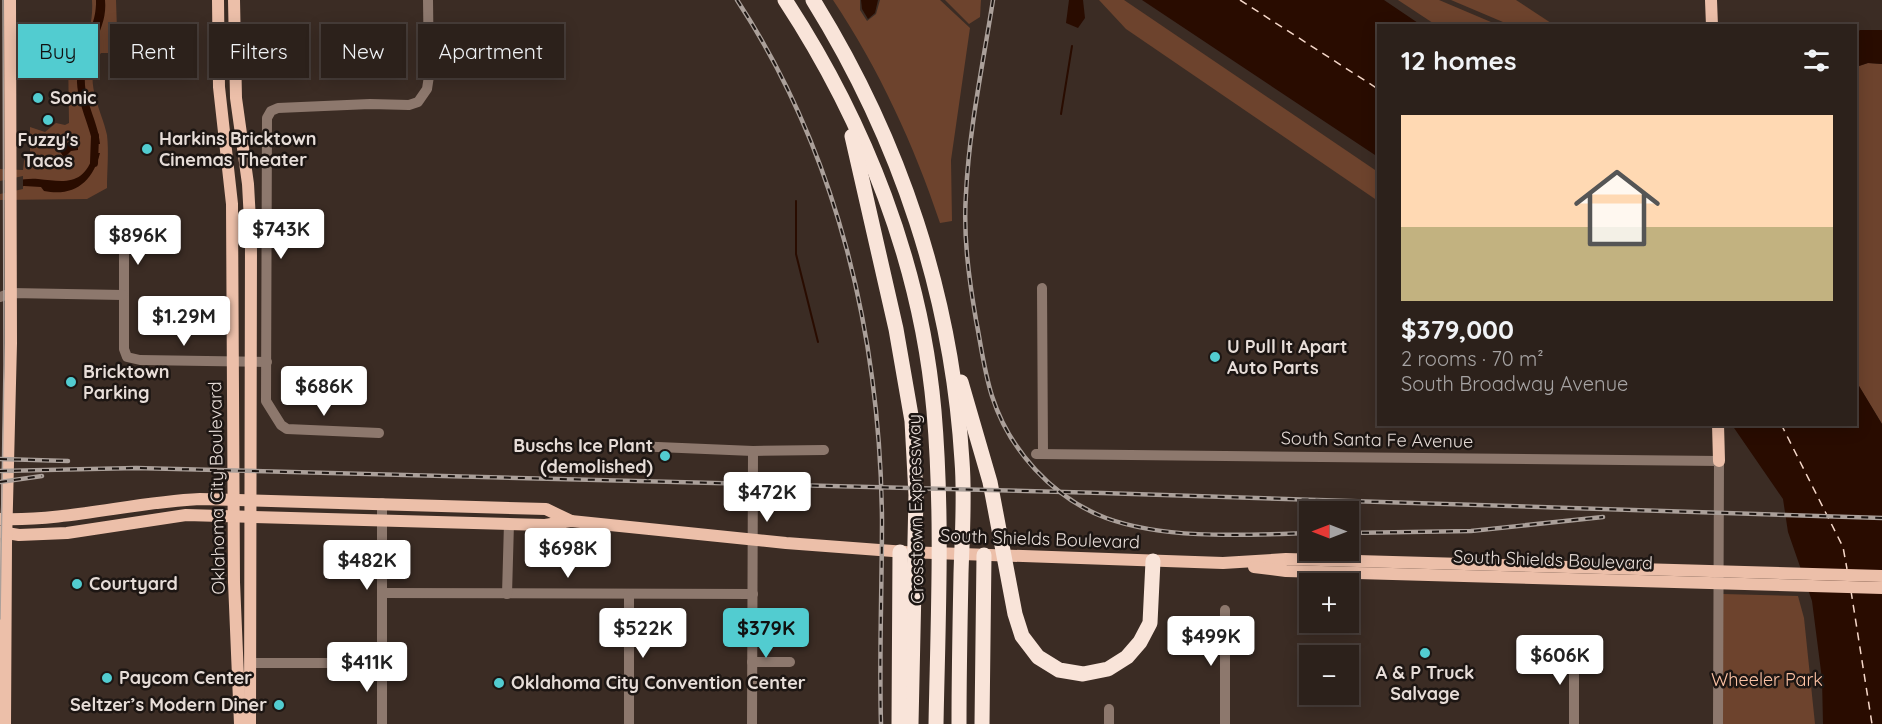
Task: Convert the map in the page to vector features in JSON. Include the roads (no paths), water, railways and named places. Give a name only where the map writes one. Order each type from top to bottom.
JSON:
[{"type":"highway","name":"Crosstown Expressway","points":[[785,0],[845,104],[894,222],[914,294],[930,379],[939,496],[936,724]]},
{"type":"highway","points":[[813,0],[850,62],[896,162],[926,247],[946,334],[955,387],[962,462],[959,724]]},
{"type":"highway","points":[[845,104],[898,339],[912,421],[916,495],[911,724]]},
{"type":"highway","points":[[946,334],[985,462],[1015,614],[1030,648],[1049,664],[1071,673],[1096,672],[1127,657],[1140,642],[1150,623],[1153,561]]},
{"type":"highway","points":[[899,724],[903,552]]},
{"type":"highway","points":[[982,724],[984,555]]},
{"type":"main road","points":[[5,724],[3,520],[9,464],[4,293],[11,201],[11,169],[5,144],[10,0]]},
{"type":"main road","name":"Oklahoma City Boulevard","points":[[218,0],[219,87],[232,204],[233,500],[240,724]]},
{"type":"main road","name":"Oklahoma City Boulevard","points":[[234,0],[236,98],[250,211],[250,724]]},
{"type":"main road","points":[[1712,0],[1712,24]]},
{"type":"main road","points":[[1718,426],[1719,457]]},
{"type":"main road","name":"South Shields Boulevard","points":[[3,520],[79,516],[171,500],[251,500],[546,509],[570,521]]},
{"type":"main road","points":[[493,506],[509,524]]},
{"type":"main road","name":"South Shields Boulevard","points":[[3,532],[67,533],[169,516],[234,515],[545,525],[570,521],[903,552],[1223,563],[1286,559],[1687,576],[1882,588]]},
{"type":"main road","name":"South Shields Boulevard","points":[[1687,576],[1882,576]]},
{"type":"street","points":[[380,434],[287,429],[281,424],[266,401],[267,118],[271,111],[278,108],[370,104],[409,105],[422,99],[427,89],[429,76],[428,0]]},
{"type":"street","points":[[123,237],[124,349],[127,357],[140,360],[267,362]]},
{"type":"street","name":"South Santa Fe Avenue","points":[[1042,288],[1039,454],[1719,457]]},
{"type":"street","points":[[4,293],[123,295]]},
{"type":"street","points":[[634,446],[753,451],[824,450]]},
{"type":"street","points":[[752,724],[753,451]]},
{"type":"street","points":[[1718,724],[1719,457]]},
{"type":"street","points":[[382,503],[382,724]]},
{"type":"street","points":[[507,594],[509,524]]},
{"type":"street","points":[[382,593],[753,594]]},
{"type":"street","points":[[629,594],[629,724]]},
{"type":"street","points":[[1225,610],[1225,724]]},
{"type":"street","points":[[1574,649],[1574,724]]},
{"type":"street","points":[[752,662],[790,662]]},
{"type":"street","points":[[251,663],[382,663]]},
{"type":"street","points":[[1109,709],[1109,724]]},
{"type":"waterway","points":[[1061,114],[1072,46]]},
{"type":"waterway","points":[[94,163],[95,136]]},
{"type":"waterway","points":[[796,201],[796,254],[818,342]]},
{"type":"tram line","points":[[0,619],[4,364],[3,0]]},
{"type":"railway","points":[[737,0],[772,59],[802,120],[827,184],[847,249],[862,315],[873,383],[879,451],[882,519],[881,724]]},
{"type":"railway","points":[[993,0],[970,145],[965,226],[971,289],[985,368],[992,396],[1010,435],[1022,453],[1051,485],[1068,498],[1106,518],[1129,525],[1180,533],[1234,535],[1299,533]]},
{"type":"railway","points":[[0,459],[68,461]]},
{"type":"railway","points":[[0,471],[136,468],[1102,493],[1882,518]]},
{"type":"railway","points":[[0,482],[42,476]]},
{"type":"railway","points":[[1359,533],[1471,531],[1603,517]]},
{"type":"place","name":"Sonic","points":[[38,98]]},
{"type":"place","name":"Fuzzy's Tacos","points":[[48,120]]},
{"type":"place","name":"Harkins Bricktown Cinemas Theater","points":[[147,149]]},
{"type":"place","name":"U Pull It Apart Auto Parts","points":[[1215,357]]},
{"type":"place","name":"Bricktown Parking","points":[[71,382]]},
{"type":"place","name":"Buschs Ice Plant (demolished)","points":[[665,456]]},
{"type":"place","name":"Courtyard","points":[[77,584]]},
{"type":"place","name":"A & P Truck Salvage","points":[[1425,653]]},
{"type":"place","name":"Paycom Center","points":[[107,678]]},
{"type":"place","name":"Oklahoma City Convention Center","points":[[499,683]]},
{"type":"place","name":"Seltzer’s Modern Diner","points":[[279,705]]},
{"type":"park label","name":"Wheeler Park","points":[[1767,680]]}]
